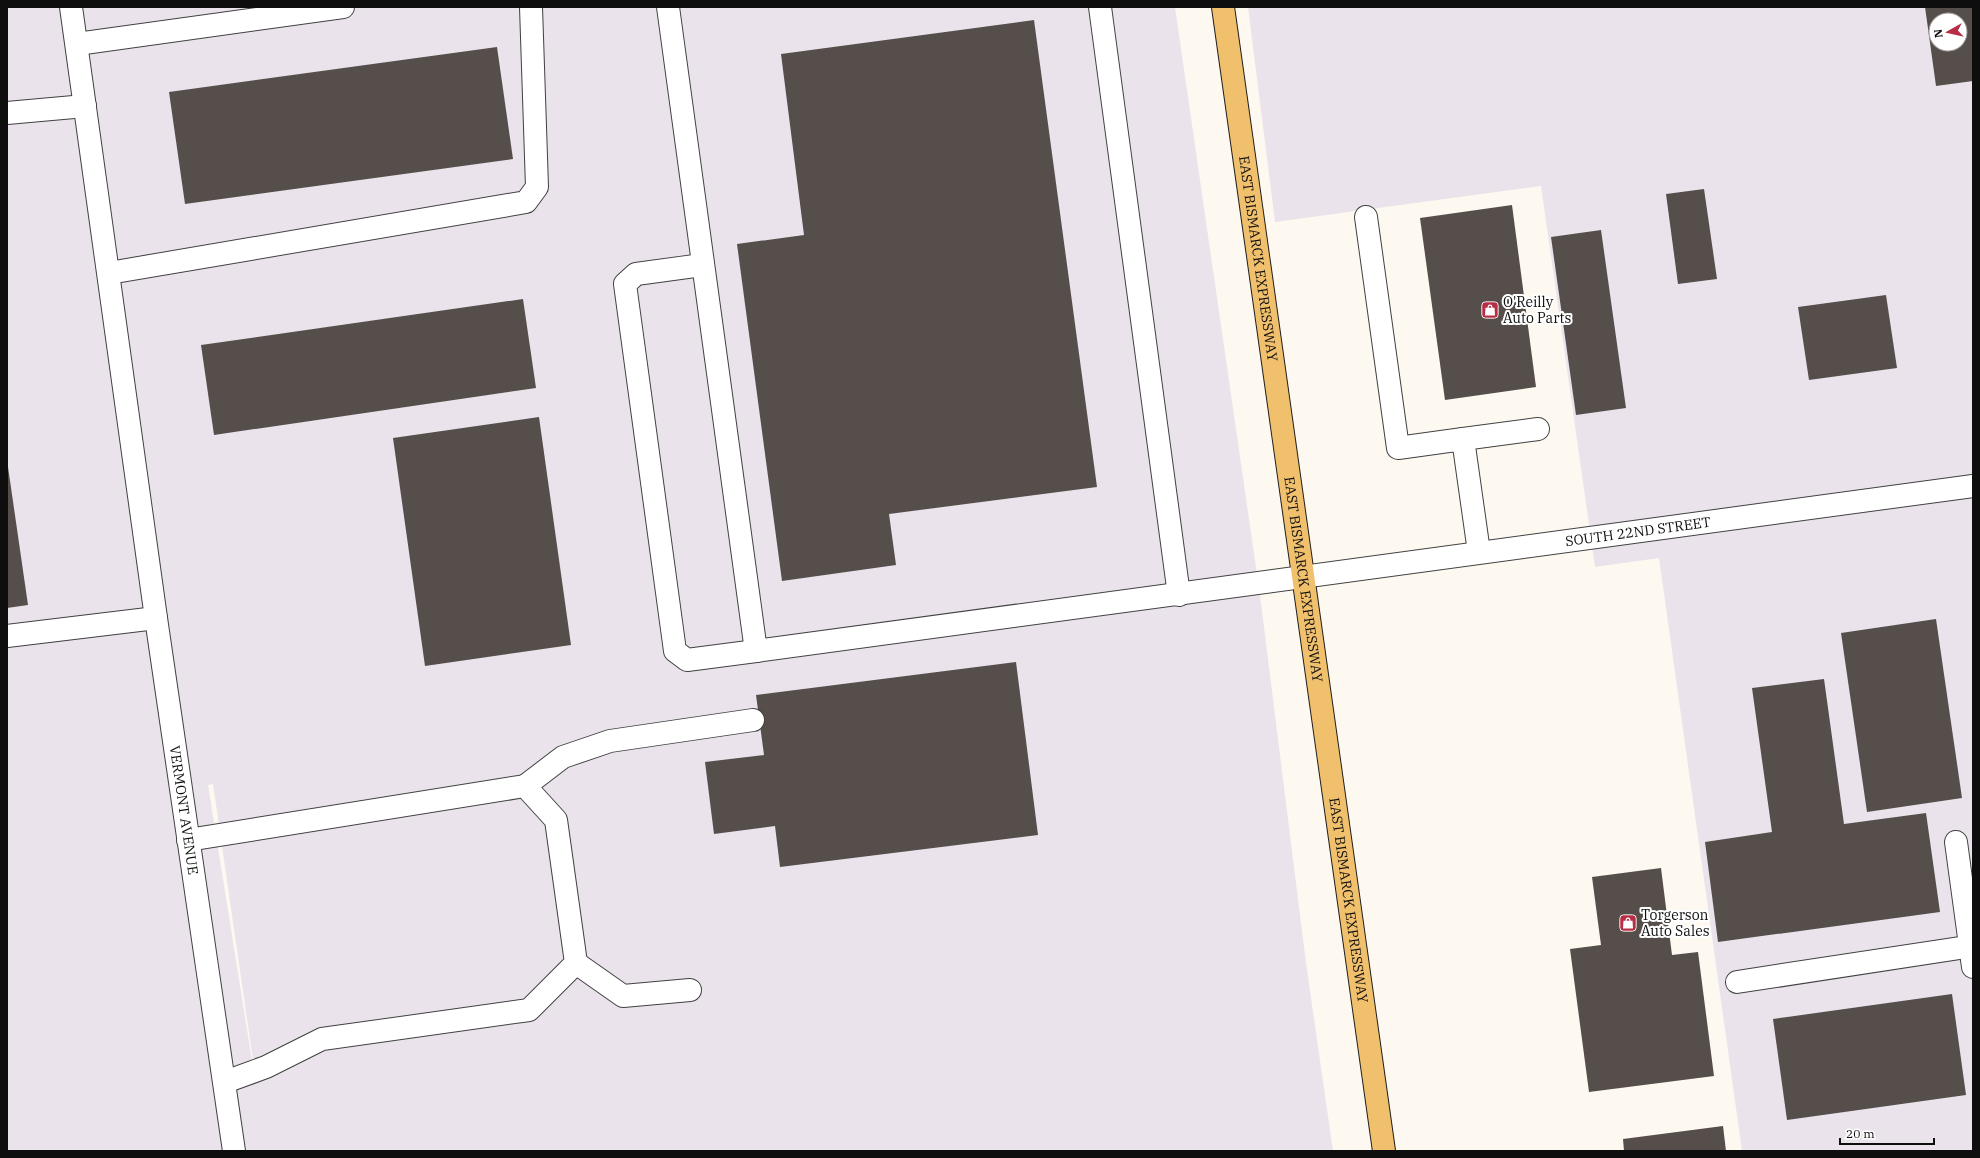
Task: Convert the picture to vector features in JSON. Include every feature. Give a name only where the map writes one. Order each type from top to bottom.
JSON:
[{"type":"main road","name":"EAST BISMARCK EXPRESSWAY","points":[[1223,7],[1384,1151]]},
{"type":"street","points":[[7,113],[85,106],[71,7]]},
{"type":"street","points":[[76,44],[343,7]]},
{"type":"street","points":[[109,273],[526,202],[537,187],[531,7]]},
{"type":"street","points":[[668,7],[702,265],[756,651]]},
{"type":"street","points":[[1100,7],[1179,595]]},
{"type":"street","name":"VERMONT AVENUE","points":[[85,106],[156,618],[234,1151]]},
{"type":"street","points":[[1366,217],[1398,448],[1538,429]]},
{"type":"street","name":"SOUTH 22ND STREET","points":[[702,265],[636,274],[625,284],[675,651],[686,660],[1179,595],[1479,552],[1973,486]]},
{"type":"street","points":[[1463,439],[1479,552]]},
{"type":"street","points":[[7,636],[156,618]]},
{"type":"street","points":[[188,840],[525,786],[563,757],[610,741],[753,720]]},
{"type":"street","points":[[525,786],[556,820],[576,963],[623,996],[690,990]]},
{"type":"street","points":[[1737,982],[1972,953],[1956,842]]},
{"type":"street","points":[[224,1082],[266,1067],[322,1039],[529,1010],[576,963]]},
{"type":"shaded area","points":[[7,7],[1175,7],[1260,595],[1306,963],[1333,1151],[7,1151]],"holes":[[[213,784],[254,1067],[208,785]]]},
{"type":"shaded area","points":[[1248,7],[1973,7],[1973,1151],[1742,1151],[1659,558],[1595,567],[1541,186],[1275,222]]},
{"type":"building","points":[[1925,7],[1973,7],[1973,81],[1936,86],[1931,52],[1968,52],[1968,12],[1928,12],[1928,29]]},
{"type":"building","points":[[1034,20],[1097,487],[889,514],[896,565],[782,581],[737,244],[804,235],[781,54]]},
{"type":"building","points":[[497,47],[513,159],[185,204],[169,92]]},
{"type":"building","points":[[1704,189],[1717,279],[1678,284],[1666,194]]},
{"type":"building","points":[[1512,205],[1536,387],[1445,400],[1420,218]]},
{"type":"building","points":[[1601,230],[1626,408],[1576,415],[1551,237]]},
{"type":"building","points":[[1886,295],[1897,368],[1809,380],[1798,307]]},
{"type":"building","points":[[523,299],[536,388],[214,435],[201,345]]},
{"type":"building","points":[[539,417],[571,645],[425,666],[393,438]]},
{"type":"building","points":[[7,460],[28,605],[7,608]]},
{"type":"building","points":[[1936,619],[1962,798],[1867,812],[1841,633]]},
{"type":"building","points":[[1016,662],[1038,835],[780,867],[775,826],[714,834],[705,762],[764,755],[756,695]]},
{"type":"building","points":[[1824,679],[1844,824],[1926,813],[1940,912],[1718,942],[1705,842],[1772,832],[1752,688]]},
{"type":"building","points":[[1661,868],[1672,955],[1698,952],[1714,1076],[1589,1092],[1570,949],[1601,945],[1592,877]]},
{"type":"building","points":[[1952,994],[1966,1095],[1787,1120],[1773,1019]]},
{"type":"building","points":[[1723,1126],[1726,1151],[1624,1151],[1623,1139]]},
{"type":"place","name":"O'Reilly Auto Parts","points":[[1490,310]]},
{"type":"place","name":"Torgerson Auto Sales","points":[[1628,923]]}]
